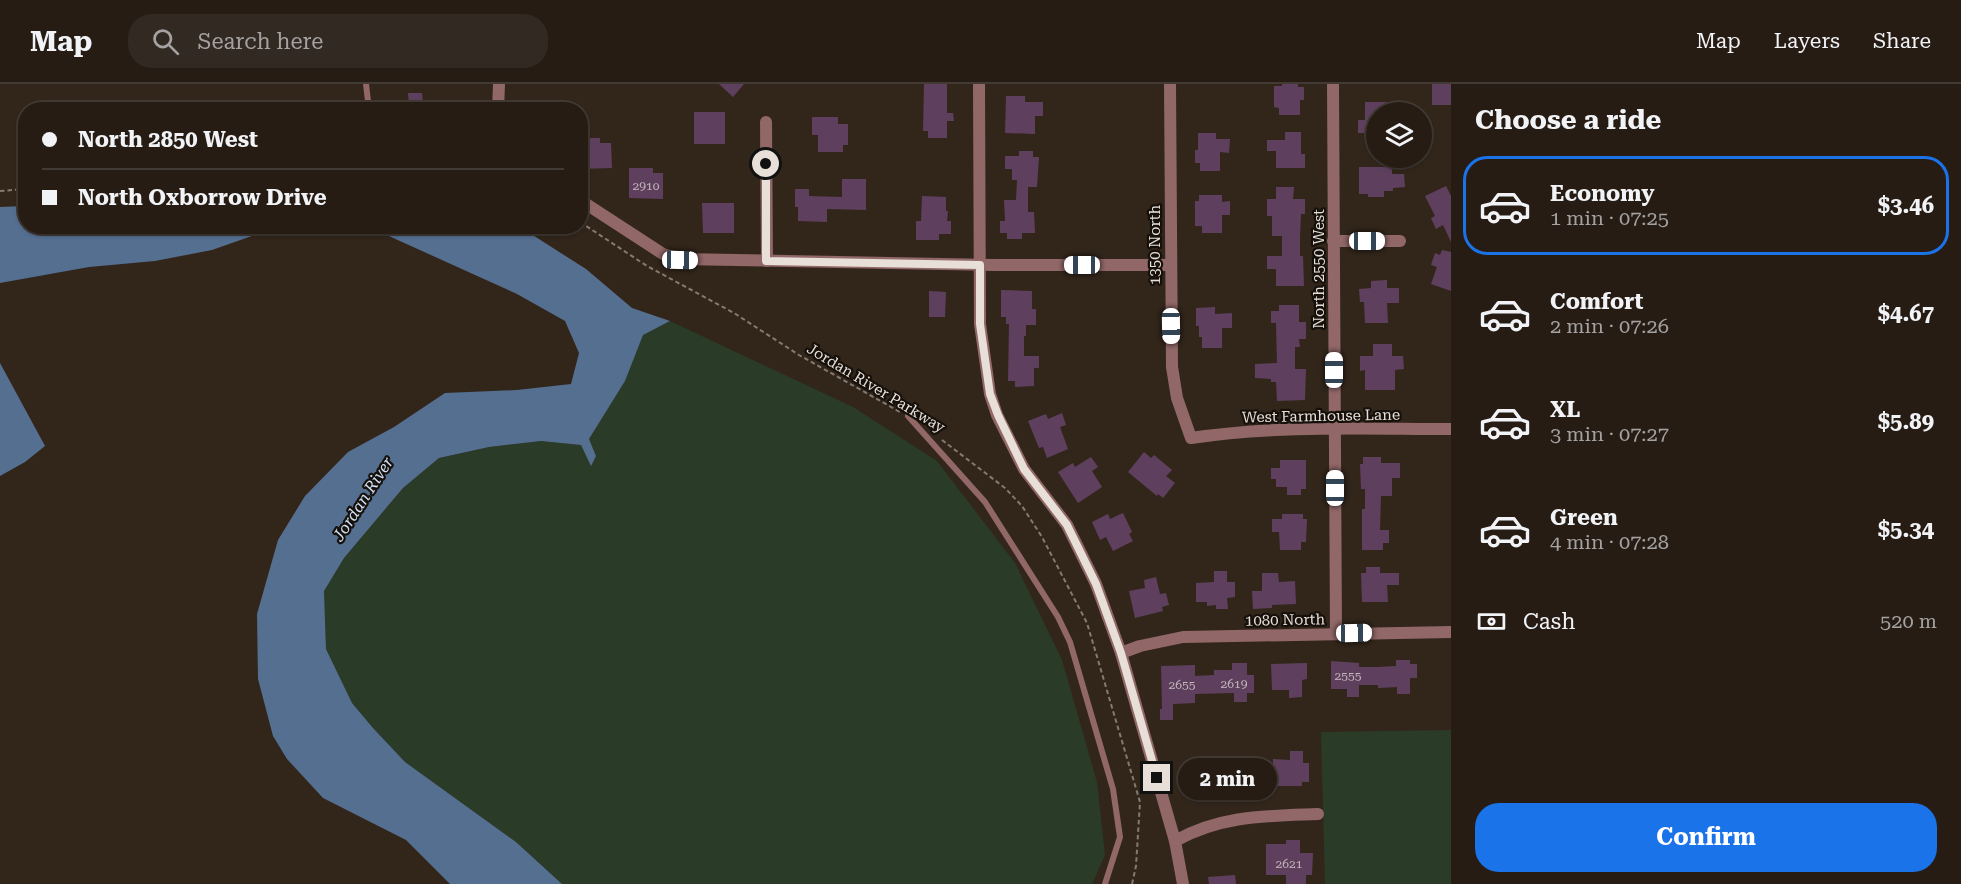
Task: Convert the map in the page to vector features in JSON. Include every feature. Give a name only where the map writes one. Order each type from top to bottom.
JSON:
[{"type":"street","points":[[498,102],[499,84]]},
{"type":"street","points":[[979,84],[980,324],[984,360],[994,404],[1024,469],[1067,525],[1096,584],[1121,653],[1175,841],[1183,884]]},
{"type":"street","name":"1350 North","points":[[1170,84],[1172,368],[1177,398],[1191,438]]},
{"type":"street","name":"North 2550 West","points":[[1333,84],[1336,634]]},
{"type":"street","points":[[766,122],[766,261]]},
{"type":"street","points":[[588,205],[663,254],[680,260],[980,265],[1170,265]]},
{"type":"street","points":[[1334,241],[1400,241]]},
{"type":"street","name":"West Farmhouse Lane","points":[[1191,438],[1226,433],[1335,429],[1451,429]]},
{"type":"street","name":"1080 North","points":[[1121,653],[1140,646],[1183,637],[1451,632]]},
{"type":"street","points":[[1175,841],[1190,832],[1245,817],[1318,814]]},
{"type":"lane","points":[[366,84],[368,102]]},
{"type":"lane","points":[[908,416],[985,502],[1058,617],[1070,642],[1113,789],[1120,837],[1105,884]]},
{"type":"path","points":[[0,191],[18,190]]},
{"type":"path","name":"Jordan River Parkway","points":[[588,227],[647,266],[734,313],[799,355],[908,416]]},
{"type":"path","name":"Jordan River Parkway","points":[[942,440],[1005,488],[1022,506],[1042,537],[1087,623],[1140,802],[1136,866],[1132,884]]},
{"type":"green space","points":[[670,321],[853,407],[937,461],[1015,563],[1062,660],[1097,782],[1105,855],[1092,884],[562,884],[516,842],[405,762],[352,703],[326,649],[324,591],[344,558],[403,488],[439,458],[489,447],[541,441],[581,445],[591,465],[596,456],[589,439],[625,381],[643,334]]},
{"type":"green space","points":[[1451,730],[1451,884],[1325,884],[1321,732]]},
{"type":"water","points":[[18,206],[18,234],[257,234],[212,250],[155,261],[89,267],[0,283],[0,207]]},
{"type":"water","name":"Jordan River","points":[[384,234],[531,234],[586,269],[632,308],[670,321],[643,335],[625,381],[589,439],[596,456],[591,466],[581,445],[541,441],[489,447],[439,458],[403,488],[344,558],[324,591],[326,649],[352,703],[405,762],[516,842],[562,884],[450,884],[406,840],[323,798],[287,759],[273,736],[258,679],[257,614],[278,540],[305,496],[348,452],[394,427],[445,393],[517,390],[571,384],[579,353],[565,321],[517,294]]},
{"type":"water","points":[[0,363],[45,446],[25,462],[0,476]]},
{"type":"building","points":[[719,84],[744,84],[733,97]]},
{"type":"building","points":[[924,84],[947,84],[947,113],[953,113],[954,121],[947,121],[947,138],[928,138],[928,131],[923,131]]},
{"type":"building","points":[[1282,84],[1298,84],[1298,87],[1304,87],[1304,100],[1300,100],[1300,115],[1279,115],[1279,108],[1274,107],[1274,86],[1282,86]]},
{"type":"building","points":[[1432,84],[1451,84],[1451,105],[1432,105]]},
{"type":"building","points":[[408,93],[422,93],[423,102],[409,102]]},
{"type":"building","points":[[1006,96],[1025,96],[1025,102],[1043,102],[1043,116],[1035,116],[1035,134],[1005,133]]},
{"type":"building","points":[[451,100],[474,100],[474,102],[451,102]]},
{"type":"building","points":[[1366,102],[1366,133],[1358,133],[1358,120],[1365,120]]},
{"type":"building","points":[[694,112],[725,112],[725,144],[694,144]]},
{"type":"building","points":[[812,117],[838,117],[838,124],[848,124],[848,145],[843,145],[843,152],[818,152],[818,135],[812,135]]},
{"type":"building","points":[[1285,132],[1301,132],[1301,154],[1305,154],[1305,168],[1276,168],[1276,151],[1267,151],[1267,140],[1285,140]]},
{"type":"building","points":[[1198,133],[1216,133],[1216,139],[1230,139],[1229,153],[1220,152],[1220,171],[1200,171],[1200,163],[1195,163]]},
{"type":"building","points":[[588,138],[600,138],[600,143],[611,143],[612,168],[588,169]]},
{"type":"building","points":[[1019,151],[1033,151],[1033,157],[1039,157],[1037,187],[1028,187],[1028,212],[1034,212],[1035,233],[1022,233],[1022,239],[1007,239],[1007,233],[1000,233],[1000,221],[1005,221],[1004,200],[1016,200],[1017,180],[1012,180],[1012,169],[1005,169],[1005,156],[1019,156]]},
{"type":"building","points":[[1359,167],[1392,168],[1392,174],[1404,174],[1405,187],[1384,191],[1384,197],[1368,197],[1368,194],[1359,194]]},
{"type":"building","points":[[629,168],[653,168],[653,173],[663,173],[663,199],[629,198]]},
{"type":"building","points":[[842,179],[866,179],[866,210],[827,209],[827,222],[798,221],[795,189],[809,189],[809,196],[842,197]]},
{"type":"building","points":[[1446,186],[1451,196],[1451,242],[1443,225],[1436,229],[1431,218],[1435,216],[1425,196]]},
{"type":"building","points":[[1276,187],[1294,187],[1293,199],[1305,199],[1305,214],[1301,214],[1300,237],[1304,286],[1276,286],[1276,269],[1267,269],[1267,256],[1282,256],[1282,236],[1272,236],[1272,216],[1267,216],[1267,199],[1276,199]]},
{"type":"building","points":[[1199,195],[1222,195],[1222,202],[1230,201],[1230,215],[1222,215],[1222,233],[1202,233],[1202,226],[1195,226],[1195,201],[1199,201]]},
{"type":"building","points":[[922,196],[946,197],[947,221],[951,221],[951,234],[939,234],[939,240],[916,240],[916,221],[921,221]]},
{"type":"building","points":[[702,203],[734,203],[734,233],[703,233]]},
{"type":"building","points":[[1442,250],[1451,252],[1451,291],[1431,284],[1437,267],[1431,265],[1435,253],[1440,255]]},
{"type":"building","points":[[1387,280],[1387,288],[1399,288],[1399,303],[1387,303],[1388,323],[1365,323],[1364,302],[1360,302],[1359,289],[1371,288],[1371,281]]},
{"type":"building","points":[[1001,290],[1032,291],[1032,309],[1036,309],[1036,325],[1026,325],[1024,356],[1039,356],[1039,368],[1034,368],[1034,386],[1015,387],[1015,381],[1008,381],[1009,324],[1006,324],[1006,317],[1001,317]]},
{"type":"building","points":[[929,291],[946,292],[945,317],[929,317]]},
{"type":"building","points":[[1279,305],[1299,305],[1299,322],[1306,322],[1306,339],[1299,339],[1300,347],[1295,347],[1295,369],[1306,369],[1305,400],[1277,401],[1276,382],[1271,382],[1271,379],[1255,378],[1255,364],[1277,363],[1276,323],[1271,323],[1271,311],[1279,311]]},
{"type":"building","points":[[1215,307],[1215,314],[1232,313],[1232,328],[1222,328],[1222,348],[1202,348],[1199,326],[1196,326],[1196,308]]},
{"type":"building","points":[[1373,344],[1392,344],[1392,356],[1403,356],[1404,369],[1395,370],[1395,390],[1365,390],[1365,370],[1360,371],[1360,356],[1373,356]]},
{"type":"building","points":[[1062,413],[1066,425],[1060,427],[1068,449],[1047,458],[1043,447],[1039,448],[1028,421],[1046,414],[1048,419]]},
{"type":"building","points":[[1144,452],[1151,458],[1154,455],[1172,470],[1166,476],[1175,483],[1163,498],[1158,494],[1157,496],[1128,472]]},
{"type":"building","points":[[1091,457],[1098,467],[1092,471],[1102,487],[1078,503],[1058,472],[1073,463],[1075,467]]},
{"type":"building","points":[[1363,457],[1381,457],[1381,463],[1400,463],[1400,478],[1392,478],[1392,496],[1381,496],[1380,530],[1389,530],[1389,543],[1383,543],[1383,550],[1362,550],[1362,509],[1365,509],[1365,489],[1361,489],[1360,464],[1363,464]]},
{"type":"building","points":[[1280,460],[1306,460],[1306,489],[1301,489],[1301,495],[1287,495],[1287,487],[1276,487],[1276,479],[1271,479],[1271,468],[1280,468]]},
{"type":"building","points":[[1123,513],[1132,532],[1129,534],[1133,541],[1113,551],[1106,537],[1100,540],[1092,522],[1108,514],[1110,519]]},
{"type":"building","points":[[1282,514],[1303,514],[1303,519],[1307,519],[1306,542],[1301,542],[1301,550],[1280,550],[1279,532],[1272,532],[1272,519],[1282,519]]},
{"type":"building","points":[[1366,567],[1380,567],[1380,573],[1399,573],[1399,585],[1387,585],[1388,602],[1362,602],[1361,573],[1366,573]]},
{"type":"building","points":[[1214,571],[1227,571],[1227,582],[1235,582],[1235,597],[1227,598],[1228,609],[1216,609],[1216,605],[1207,606],[1207,602],[1196,602],[1196,583],[1214,582]]},
{"type":"building","points":[[1262,573],[1278,573],[1279,582],[1295,581],[1296,604],[1253,609],[1252,591],[1262,591]]},
{"type":"building","points":[[1156,577],[1160,594],[1166,593],[1169,605],[1162,607],[1163,611],[1135,618],[1129,591],[1145,588],[1144,580]]},
{"type":"building","points":[[1396,660],[1410,660],[1410,664],[1417,664],[1417,678],[1410,678],[1410,694],[1397,694],[1397,687],[1378,688],[1378,685],[1359,685],[1359,697],[1347,697],[1347,689],[1331,689],[1331,661],[1359,663],[1359,667],[1378,667],[1396,666]]},
{"type":"building","points":[[1232,663],[1247,663],[1247,675],[1254,675],[1254,693],[1247,693],[1247,702],[1234,702],[1234,693],[1195,694],[1195,703],[1173,704],[1173,720],[1160,720],[1161,666],[1195,665],[1195,676],[1214,675],[1214,670],[1232,670]]},
{"type":"building","points":[[1307,663],[1307,679],[1302,680],[1302,697],[1289,698],[1289,690],[1272,690],[1271,664]]},
{"type":"building","points":[[1290,751],[1303,751],[1303,763],[1309,763],[1309,782],[1302,782],[1302,786],[1273,786],[1273,759],[1290,760]]},
{"type":"building","points":[[1221,759],[1224,773],[1231,771],[1234,786],[1227,788],[1228,792],[1205,797],[1204,792],[1195,794],[1190,774],[1209,769],[1207,762]]},
{"type":"building","points":[[1286,840],[1300,840],[1300,853],[1313,853],[1312,875],[1306,875],[1306,884],[1286,884],[1286,875],[1266,875],[1266,844],[1286,844]]},
{"type":"building","points":[[1235,875],[1236,884],[1209,884],[1208,877]]},
{"type":"route","points":[[766,164],[766,261],[980,265],[980,324],[990,394],[1024,469],[1067,525],[1096,584],[1121,653],[1157,778]]}]
